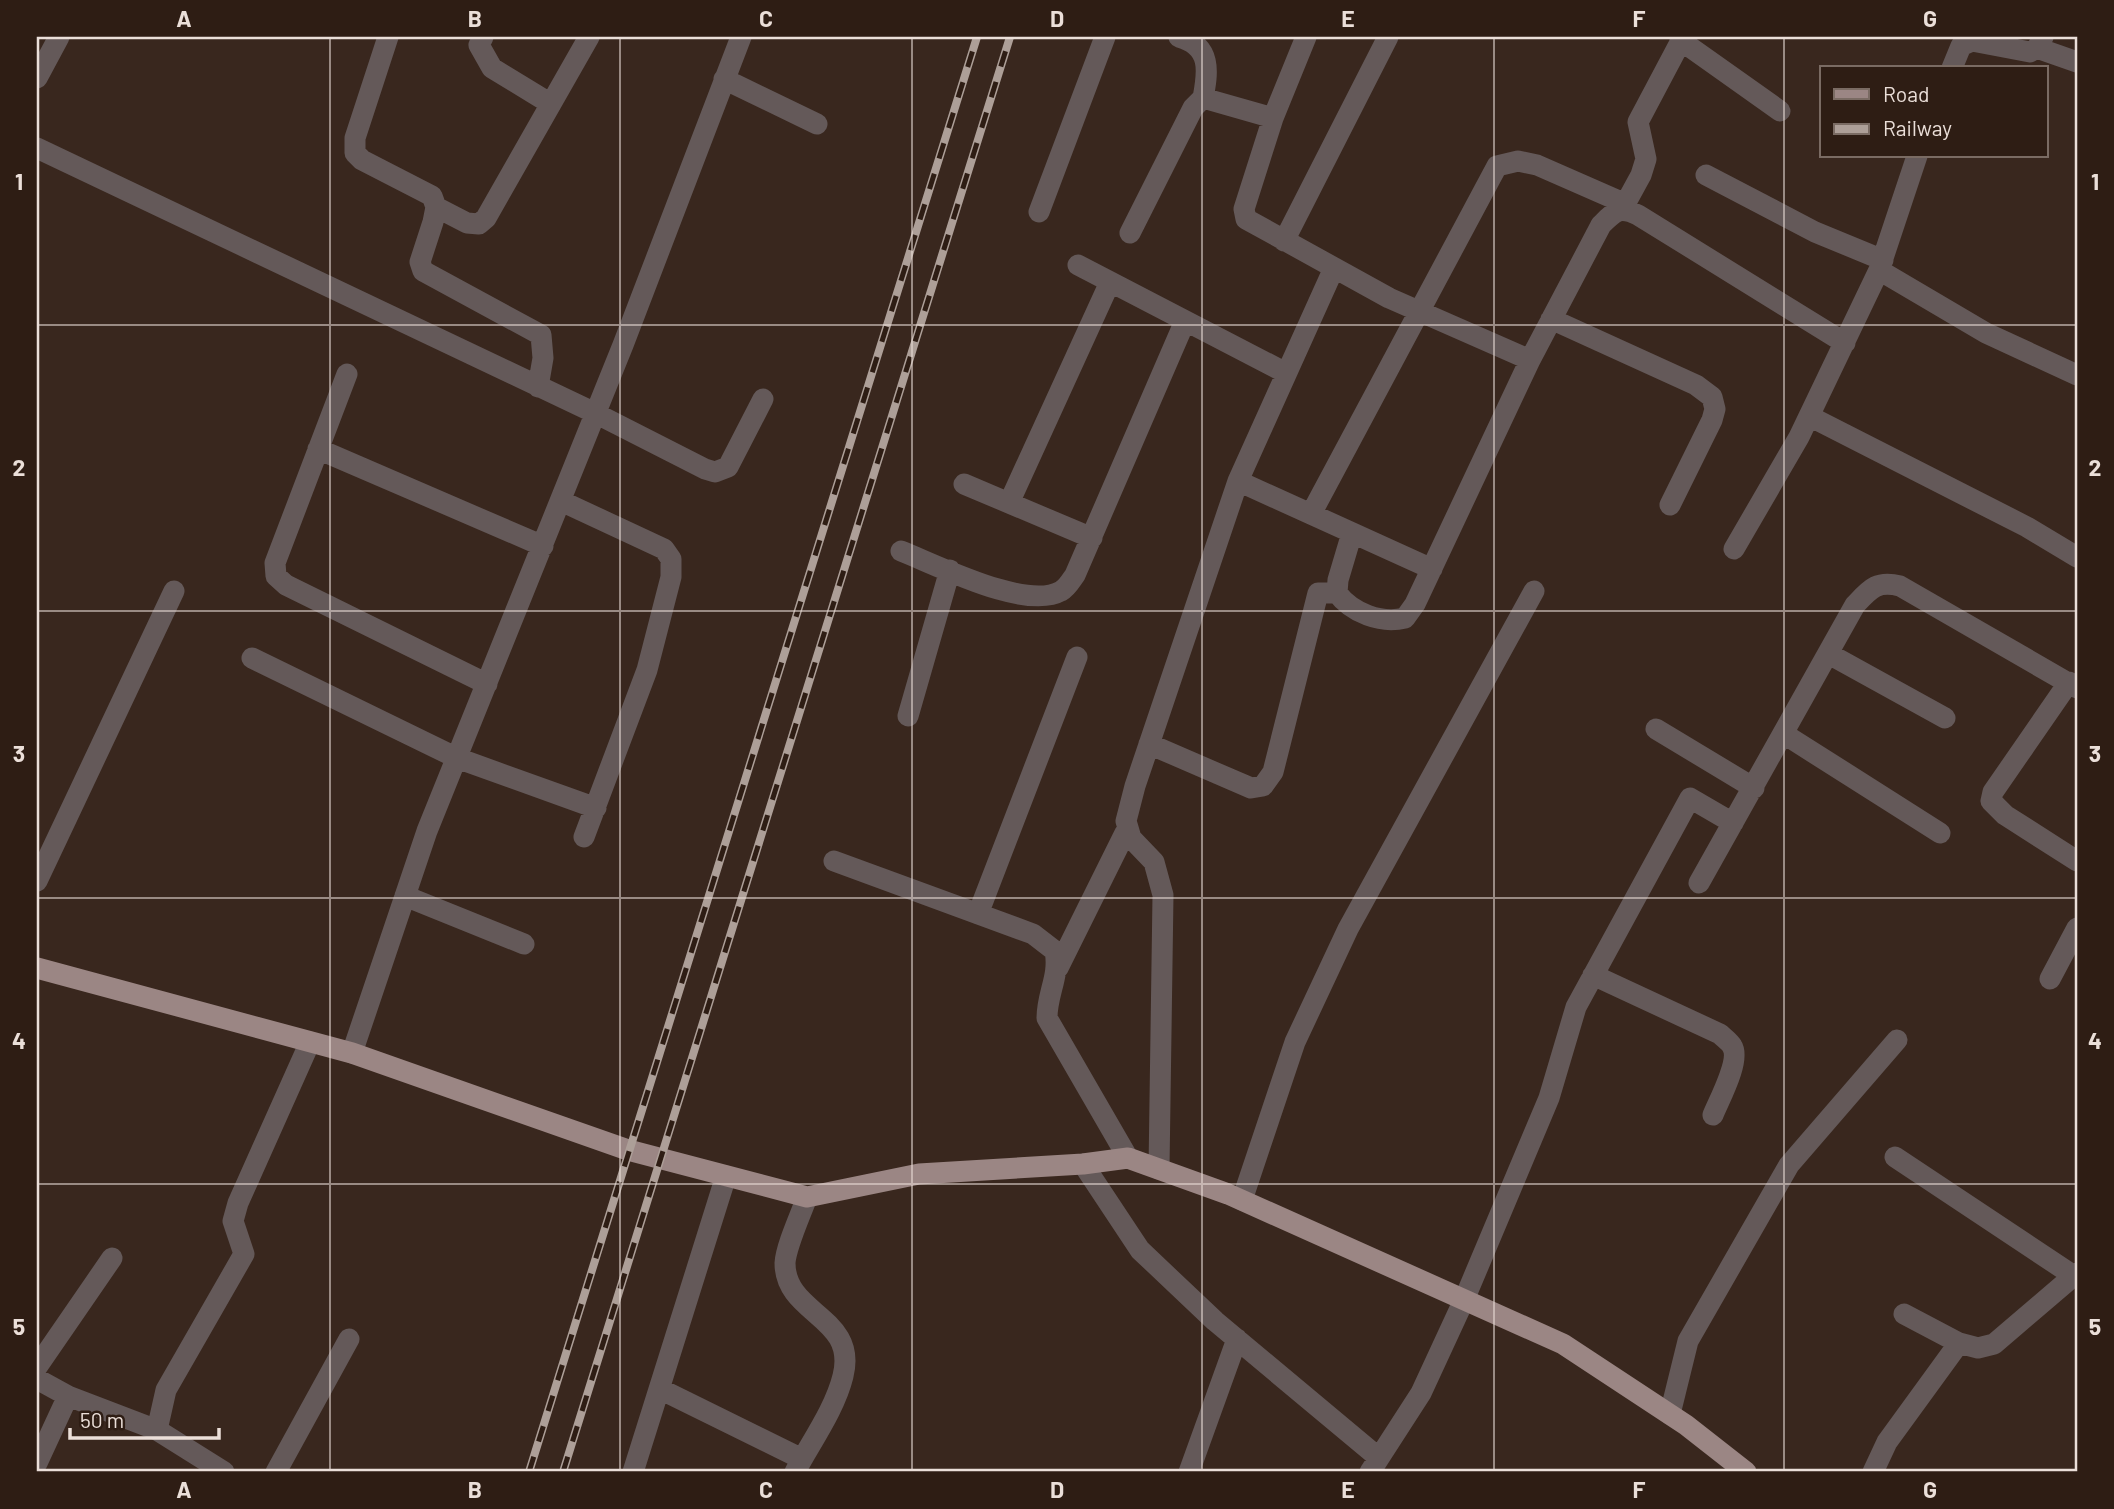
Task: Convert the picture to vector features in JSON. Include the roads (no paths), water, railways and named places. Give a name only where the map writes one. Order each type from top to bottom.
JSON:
[{"type":"main road","points":[[37,968],[352,1053],[628,1150],[807,1197],[919,1174],[1083,1164],[1128,1158],[1242,1200],[1563,1344],[1670,1415],[1746,1472]]},
{"type":"street","points":[[37,78],[59,37]]},
{"type":"street","points":[[388,37],[355,138],[355,153],[362,160],[432,196],[436,207],[420,262],[423,271],[541,335],[544,359],[538,387]]},
{"type":"street","points":[[483,37],[479,45],[492,68],[551,104]]},
{"type":"street","points":[[436,207],[467,223],[479,223],[486,218],[589,37]]},
{"type":"street","points":[[352,1053],[405,896],[457,758],[561,501],[741,37]]},
{"type":"street","points":[[1039,212],[1105,37]]},
{"type":"street","points":[[1130,233],[1193,108],[1203,98],[1209,66],[1203,54],[1178,37]]},
{"type":"street","points":[[1306,37],[1273,118],[1244,209],[1247,219],[1334,268],[1421,312],[1530,360]]},
{"type":"street","points":[[1284,241],[1388,37]]},
{"type":"street","points":[[1149,744],[1251,788],[1263,786],[1273,772],[1318,593],[1337,593],[1358,611],[1392,621],[1405,618],[1432,569],[1530,360],[1601,225],[1616,210],[1625,206],[1646,159],[1638,122],[1681,39],[1780,111]]},
{"type":"street","points":[[1953,66],[1961,46],[1972,41],[2030,52],[2040,43],[2077,62]]},
{"type":"street","points":[[724,79],[817,124]]},
{"type":"street","points":[[1203,98],[1273,118]]},
{"type":"street","points":[[37,148],[174,211],[422,333],[715,472],[728,467],[763,399]]},
{"type":"street","points":[[1734,549],[1809,416],[1845,343],[1881,265],[1902,194],[1916,158]]},
{"type":"street","points":[[1311,514],[1497,166],[1518,161],[1537,165],[1625,206],[1845,343]]},
{"type":"street","points":[[1706,175],[1881,265],[1986,333],[2077,375]]},
{"type":"street","points":[[1078,265],[1286,373]]},
{"type":"street","points":[[1128,1158],[1047,1018],[1047,1002],[1058,968],[1127,830],[1149,744],[1238,481],[1334,268]]},
{"type":"street","points":[[1009,503],[1110,282]]},
{"type":"street","points":[[1551,319],[1696,385],[1712,397],[1715,409],[1712,420],[1670,505]]},
{"type":"street","points":[[901,551],[996,588],[1037,597],[1062,591],[1075,575],[1092,538],[1185,321]]},
{"type":"street","points":[[347,374],[275,563],[276,576],[286,585],[487,684]]},
{"type":"street","points":[[1809,416],[2027,527],[2077,557]]},
{"type":"street","points":[[318,449],[543,545]]},
{"type":"street","points":[[1238,481],[1432,569]]},
{"type":"street","points":[[964,484],[1092,538]]},
{"type":"street","points":[[561,501],[664,549],[671,559],[671,576],[647,670],[584,837]]},
{"type":"street","points":[[1337,593],[1338,580],[1352,533]]},
{"type":"street","points":[[908,716],[950,570]]},
{"type":"street","points":[[1699,883],[1855,605],[1874,586],[1886,582],[1900,586],[2073,685],[1993,792],[1991,801],[2005,815],[2077,861]]},
{"type":"street","points":[[37,881],[174,591]]},
{"type":"street","points":[[1242,1200],[1295,1042],[1348,929],[1534,591]]},
{"type":"street","points":[[1829,653],[1945,718]]},
{"type":"street","points":[[978,914],[1077,657]]},
{"type":"street","points":[[252,659],[457,758],[596,808]]},
{"type":"street","points":[[1656,729],[1754,788]]},
{"type":"street","points":[[1784,734],[1940,833]]},
{"type":"street","points":[[1083,1164],[1140,1250],[1374,1465],[1421,1393],[1464,1300],[1549,1098],[1576,1007],[1690,798],[1733,823]]},
{"type":"street","points":[[1127,830],[1154,862],[1163,895],[1159,1169]]},
{"type":"street","points":[[834,861],[1033,934],[1055,951],[1058,968]]},
{"type":"street","points":[[405,896],[524,944]]},
{"type":"street","points":[[2050,979],[2077,928]]},
{"type":"street","points":[[1593,975],[1720,1034],[1732,1046],[1735,1056],[1713,1115]]},
{"type":"street","points":[[1670,1415],[1688,1340],[1790,1165],[1897,1040]]},
{"type":"street","points":[[157,1430],[166,1390],[244,1254],[233,1221],[238,1203],[310,1041]]},
{"type":"street","points":[[1895,1157],[2075,1274],[1994,1343],[1978,1348],[1959,1343],[1903,1314]]},
{"type":"street","points":[[633,1472],[726,1176]]},
{"type":"street","points":[[660,1389],[799,1466],[844,1374],[843,1349],[838,1331],[801,1301],[791,1289],[785,1262],[807,1197]]},
{"type":"street","points":[[37,1367],[112,1258]]},
{"type":"street","points":[[276,1472],[349,1339]]},
{"type":"street","points":[[1189,1472],[1237,1339]]},
{"type":"street","points":[[1872,1472],[1887,1442],[1959,1343]]},
{"type":"street","points":[[37,1379],[68,1396],[157,1430],[224,1472]]},
{"type":"street","points":[[37,1462],[68,1396]]},
{"type":"railway","points":[[529,1472],[977,37]]},
{"type":"railway","points":[[563,1472],[1010,37]]}]
